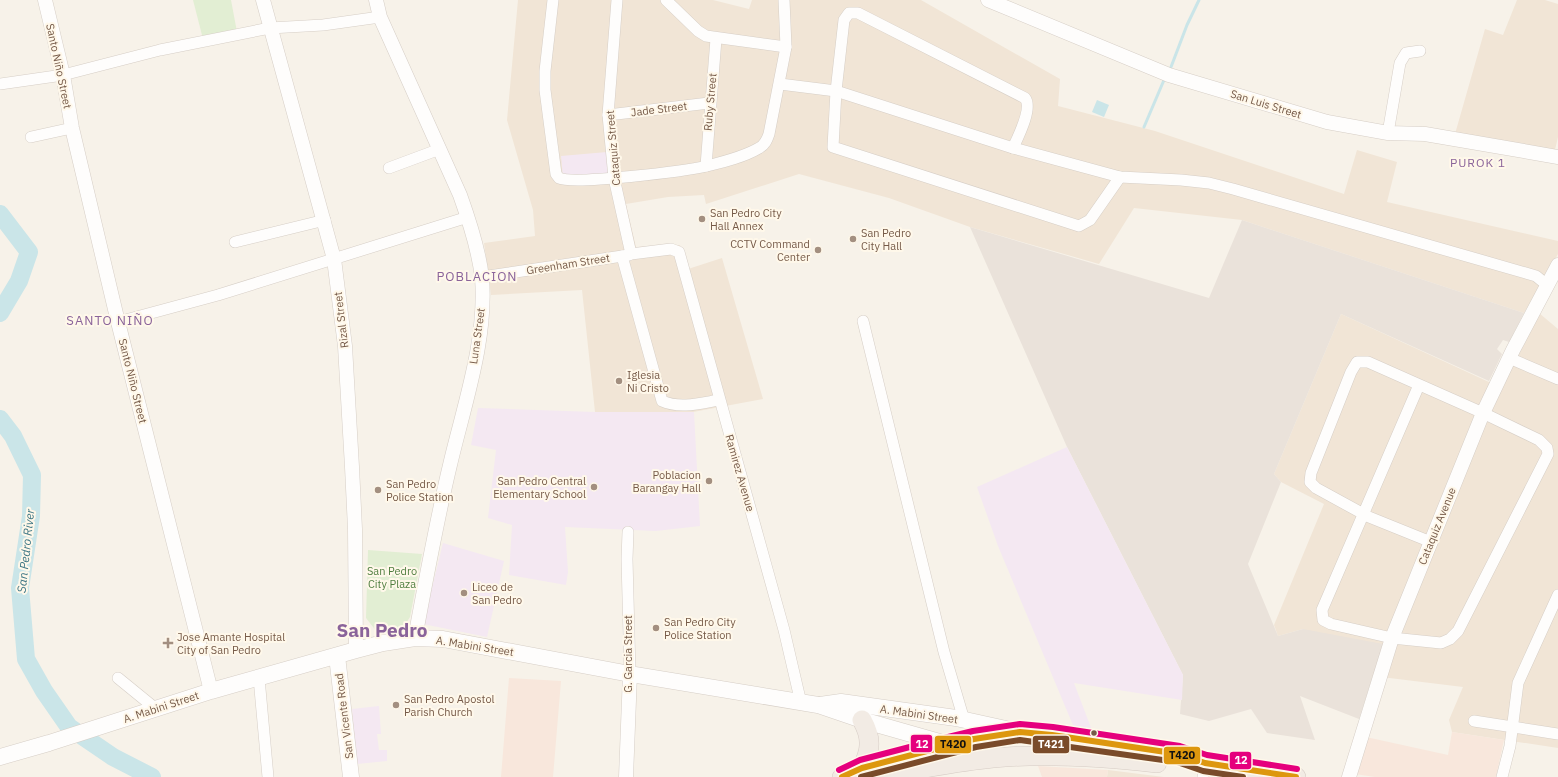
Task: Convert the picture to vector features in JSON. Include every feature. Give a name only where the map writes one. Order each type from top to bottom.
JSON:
[{"type":"highway","points":[[862,720],[867,730],[870,743],[868,756],[869,772]]},
{"type":"highway","points":[[869,772],[950,745],[974,739],[1020,732],[1052,734],[1179,754],[1204,770]]},
{"type":"highway","points":[[842,777],[869,772],[994,758],[1067,756],[1128,760],[1177,765],[1204,770],[1296,777]]},
{"type":"main road","name":"A. Mabini Street","points":[[0,757],[212,691],[356,650],[383,643],[416,638],[443,639],[630,674],[818,705],[862,720],[994,758]]},
{"type":"main road","name":"San Vicente Road","points":[[337,656],[352,777]]},
{"type":"main road","name":"A. Mabini Street","points":[[818,705],[841,702],[964,720],[1020,732]]},
{"type":"street","name":"Santo Niño Street","points":[[45,0],[63,76],[72,128],[118,322],[212,691]]},
{"type":"street","name":"Rizal Street","points":[[263,0],[325,220],[334,259],[345,353],[355,529],[356,650]]},
{"type":"street","name":"Luna Street","points":[[376,0],[380,17],[440,149],[468,217],[482,277],[482,313],[477,351],[436,526],[416,638]]},
{"type":"street","points":[[553,0],[545,72],[545,90],[556,174],[559,178],[568,181],[614,178],[706,166],[755,151],[765,144],[769,134],[780,84],[786,48],[784,0]]},
{"type":"street","name":"Cataquiz Street","points":[[617,0],[608,115],[614,178],[627,255],[662,401],[670,405],[694,405],[719,400]]},
{"type":"street","points":[[666,0],[698,31],[716,38],[786,48]]},
{"type":"street","name":"San Luis Street","points":[[988,0],[1169,75],[1327,122],[1388,133],[1425,134],[1558,157]]},
{"type":"street","points":[[1013,148],[1027,110],[1027,101],[1025,98],[858,13],[849,13],[844,20],[836,91],[833,147],[1073,225],[1083,225],[1090,220],[1120,177]]},
{"type":"street","points":[[0,84],[63,76],[160,50],[270,28],[323,25],[380,17]]},
{"type":"street","name":"Ruby Street","points":[[706,166],[709,103],[716,38]]},
{"type":"street","points":[[1388,133],[1400,63],[1406,53],[1420,51]]},
{"type":"street","points":[[780,84],[836,91],[1013,148],[1120,177],[1181,180],[1233,189],[1536,276],[1547,285]]},
{"type":"street","name":"Jade Street","points":[[608,115],[709,103]]},
{"type":"street","points":[[30,137],[72,128]]},
{"type":"street","points":[[389,168],[440,149]]},
{"type":"street","points":[[118,322],[218,295],[468,217]]},
{"type":"street","points":[[235,242],[325,220]]},
{"type":"street","name":"Ramirez Avenue","points":[[627,255],[671,249],[679,252],[784,630],[801,702]]},
{"type":"street","name":"Greenham Street","points":[[482,277],[627,255]]},
{"type":"street","name":"Cataquiz Avenue","points":[[1350,777],[1392,638],[1483,413],[1509,358],[1558,265]]},
{"type":"street","points":[[863,321],[944,652],[964,720]]},
{"type":"street","points":[[1509,358],[1558,378]]},
{"type":"street","points":[[1419,385],[1363,514],[1322,615],[1323,620],[1331,624],[1392,638],[1441,643],[1455,635],[1546,460],[1547,448],[1539,440],[1483,413],[1368,362],[1357,362],[1351,372],[1311,473],[1310,482],[1316,488],[1363,514],[1431,542]]},
{"type":"street","name":"G. Garcia Street","points":[[626,777],[630,674],[627,559],[628,532]]},
{"type":"street","points":[[1502,777],[1510,746],[1518,683],[1558,595]]},
{"type":"street","points":[[118,678],[156,709]]},
{"type":"street","points":[[259,678],[268,777]]},
{"type":"street","points":[[1474,721],[1558,734]]},
{"type":"shaded area","points":[[518,0],[713,0],[749,9],[752,0],[921,0],[1060,79],[1058,106],[1155,131],[1344,194],[1357,150],[1397,162],[1387,202],[1558,241],[1558,254],[1524,313],[1242,220],[1134,208],[1099,264],[970,227],[889,198],[799,174],[706,204],[704,195],[668,197],[626,204],[636,247],[680,245],[688,269],[722,258],[763,399],[693,412],[595,412],[582,290],[491,295],[484,243],[535,236],[533,210],[507,120]]},
{"type":"shaded area","points":[[1517,0],[1545,0],[1558,4],[1558,137],[1554,154],[1455,134],[1485,29],[1503,35]]},
{"type":"shaded area","points":[[607,152],[609,176],[563,178],[561,156]]},
{"type":"shaded area","points":[[1242,220],[1524,313],[1509,342],[1503,340],[1497,349],[1502,354],[1489,381],[1341,314],[1274,474],[1281,482],[1248,564],[1278,636],[1303,629],[1383,644],[1359,719],[1300,696],[1315,740],[1267,733],[1251,709],[1209,721],[1180,714],[1183,675],[1067,447],[970,227],[1209,298]]},
{"type":"shaded area","points":[[1539,313],[1558,329],[1558,748],[1452,732],[1449,720],[1463,687],[1373,676],[1303,629],[1278,636],[1274,625],[1324,504],[1281,482],[1274,474],[1341,314],[1502,388]]},
{"type":"shaded area","name":"San Pedro Central Elementary School","points":[[478,408],[595,412],[694,412],[700,526],[656,531],[565,527],[568,572],[566,585],[509,575],[512,525],[488,518],[496,450],[471,445]]},
{"type":"shaded area","points":[[1067,447],[1183,675],[1182,700],[1074,683],[1093,733],[1075,730],[998,546],[977,487]]},
{"type":"shaded area","name":"Liceo de San Pedro","points":[[443,543],[504,561],[487,637],[423,624]]},
{"type":"shaded area","points":[[509,678],[561,681],[553,777],[501,777]]},
{"type":"shaded area","points":[[379,706],[381,734],[377,734],[379,750],[387,750],[387,761],[357,764],[352,709]]},
{"type":"shaded area","points":[[1452,732],[1504,740],[1496,777],[1375,777],[1355,774],[1366,737],[1448,755]]},
{"type":"shaded area","points":[[1038,766],[1108,770],[1107,777],[1042,777]]},
{"type":"shaded area","points":[[1108,770],[1164,777],[1107,777]]},
{"type":"green space","points":[[193,0],[231,0],[237,32],[203,39]]},
{"type":"green space","name":"San Pedro City Plaza","points":[[368,550],[422,554],[410,617],[401,631],[389,633],[377,632],[366,618]]},
{"type":"water","points":[[1097,100],[1109,105],[1104,117],[1092,112]]},
{"type":"waterway","points":[[1171,67],[1187,25],[1199,0]]},
{"type":"waterway","points":[[1144,127],[1164,80]]},
{"type":"waterway","name":"San Pedro River","points":[[0,214],[29,252],[19,281],[0,313]]},
{"type":"waterway","name":"San Pedro River","points":[[0,419],[13,436],[32,475],[31,516],[20,588],[26,659],[44,691],[69,727],[113,757],[152,777]]},
{"type":"transit line","name":"12","points":[[839,770],[860,760],[948,737],[973,731],[1020,724],[1053,727],[1180,746],[1207,755],[1297,769]]},
{"type":"transit line","name":"T420","points":[[842,777],[862,768],[950,745],[974,739],[1020,732],[1052,735],[1179,754],[1205,763],[1296,777]]},
{"type":"transit line","name":"T421","points":[[861,777],[976,747],[1020,740],[1177,762],[1203,771],[1243,777]]},
{"type":"place","name":"San Pedro City Hall Annex","points":[[702,219]]},
{"type":"place","name":"San Pedro City Hall","points":[[853,239]]},
{"type":"place","name":"CCTV Command Center","points":[[818,250]]},
{"type":"place","name":"Iglesia Ni Cristo","points":[[619,381]]},
{"type":"place","name":"Poblacion Barangay Hall","points":[[709,481]]},
{"type":"place","name":"San Pedro Central Elementary School","points":[[594,487]]},
{"type":"place","name":"San Pedro Police Station","points":[[378,490]]},
{"type":"place","name":"Liceo de San Pedro","points":[[464,593]]},
{"type":"place","name":"San Pedro City Police Station","points":[[656,628]]},
{"type":"place","name":"Jose Amante Hospital City of San Pedro","points":[[168,643]]},
{"type":"place","name":"San Pedro Apostol Parish Church","points":[[396,705]]},
{"type":"district","name":"PUROK 1","points":[[1478,163]]},
{"type":"district","name":"POBLACION","points":[[477,276]]},
{"type":"district","name":"SANTO NIÑO","points":[[110,320]]},
{"type":"district","name":"San Pedro","points":[[382,630]]}]
